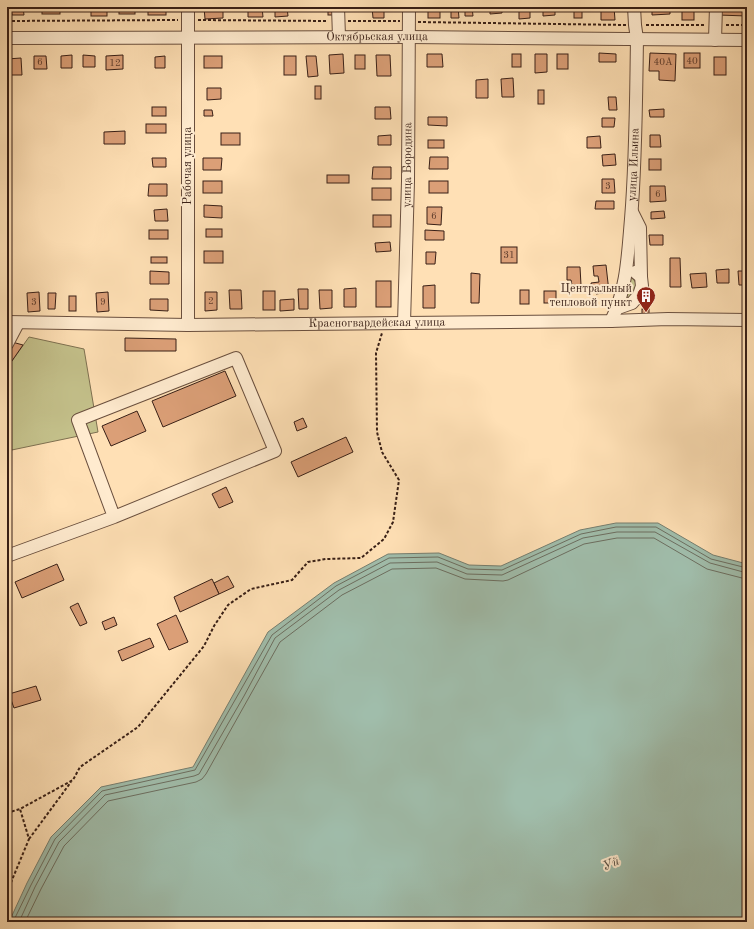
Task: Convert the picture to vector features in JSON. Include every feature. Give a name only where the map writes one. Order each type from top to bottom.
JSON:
[{"type":"street","name":"Рабочая улица","points":[[188,7],[188,325]]},
{"type":"street","points":[[338,7],[339,37]]},
{"type":"street","name":"улица Бородина","points":[[404,323],[408,181],[409,7]]},
{"type":"street","name":"улица Ильина","points":[[611,321],[618,308],[627,264],[632,211],[637,39],[634,7]]},
{"type":"street","points":[[715,40],[716,7]]},
{"type":"street","name":"Октябрьская улица","points":[[7,38],[409,37],[747,40]]},
{"type":"street","points":[[618,308],[632,303],[639,295],[642,286],[640,228],[632,211]]},
{"type":"street","points":[[627,264],[641,277]]},
{"type":"street","name":"Красногвардейская улица","points":[[12,322],[188,325],[611,321],[668,319],[747,320]]},
{"type":"street","points":[[7,344],[12,322]]},
{"type":"street","points":[[7,556],[114,516],[274,451],[236,358],[78,420],[114,516]]},
{"type":"path","points":[[7,21],[409,21],[635,25],[747,25]]},
{"type":"path","points":[[7,892],[29,839],[73,780],[80,768],[138,727],[204,646],[214,626],[228,605],[251,589],[292,580],[308,562],[326,559],[361,558],[384,539],[393,522],[399,480],[382,452],[377,432],[376,353],[385,323]]},
{"type":"path","points":[[7,813],[20,809],[73,780]]},
{"type":"path","points":[[20,809],[29,839]]},
{"type":"shaded area","points":[[632,277],[638,286],[630,300],[622,301],[628,278]]},
{"type":"shaded area","points":[[29,337],[84,349],[98,432],[7,451],[7,368]]},
{"type":"water","name":"Уй","points":[[616,523],[658,523],[713,555],[747,564],[747,922],[9,922],[51,837],[101,787],[193,767],[268,632],[334,583],[388,554],[439,553],[469,565],[501,566],[580,530]]},
{"type":"building","points":[[11,7],[23,7],[24,15],[12,15]]},
{"type":"building","points":[[42,7],[60,7],[60,14],[42,14]]},
{"type":"building","points":[[119,7],[135,7],[135,14],[119,14]]},
{"type":"building","points":[[148,7],[166,7],[166,15],[148,15]]},
{"type":"building","points":[[204,7],[223,7],[223,18],[205,19]]},
{"type":"building","points":[[248,7],[262,7],[263,17],[248,17]]},
{"type":"building","points":[[275,7],[287,7],[288,16],[275,17]]},
{"type":"building","points":[[372,7],[384,7],[384,18],[373,18]]},
{"type":"building","points":[[428,7],[440,7],[440,18],[428,18]]},
{"type":"building","points":[[451,7],[458,7],[459,18],[451,18]]},
{"type":"building","points":[[465,7],[472,7],[473,16],[465,16]]},
{"type":"building","points":[[490,7],[502,7],[502,13],[490,14]]},
{"type":"building","points":[[519,7],[530,7],[530,18],[519,19]]},
{"type":"building","points":[[543,7],[555,7],[555,15],[543,16]]},
{"type":"building","points":[[601,7],[614,7],[615,20],[601,20]]},
{"type":"building","points":[[652,7],[670,7],[670,14],[652,15]]},
{"type":"building","points":[[682,7],[694,7],[694,20],[682,20]]},
{"type":"building","points":[[718,7],[747,7],[747,16],[718,15]]},
{"type":"building","points":[[91,8],[107,8],[107,16],[91,16]]},
{"type":"building","points":[[328,8],[336,8],[336,15],[328,15]]},
{"type":"building","points":[[574,8],[582,8],[582,18],[574,18]]},
{"type":"building","points":[[599,53],[616,54],[616,62],[599,62]]},
{"type":"building","points":[[650,53],[676,54],[675,81],[659,80],[659,71],[649,71]]},
{"type":"building","points":[[684,53],[700,53],[700,68],[684,68]]},
{"type":"building","points":[[343,54],[344,73],[330,74],[329,55]]},
{"type":"building","points":[[427,54],[442,54],[443,67],[427,67]]},
{"type":"building","points":[[512,54],[521,54],[521,67],[512,67]]},
{"type":"building","points":[[535,54],[547,54],[547,72],[535,73]]},
{"type":"building","points":[[557,54],[568,54],[568,69],[557,69]]},
{"type":"building","points":[[72,55],[72,68],[61,68],[61,56]]},
{"type":"building","points":[[83,55],[95,56],[95,67],[83,67]]},
{"type":"building","points":[[123,55],[123,69],[106,70],[106,56]]},
{"type":"building","points":[[355,55],[365,55],[365,69],[355,69]]},
{"type":"building","points":[[376,55],[390,55],[391,76],[377,76]]},
{"type":"building","points":[[34,56],[46,56],[47,69],[34,69]]},
{"type":"building","points":[[165,56],[165,68],[155,68],[155,57]]},
{"type":"building","points":[[204,56],[222,56],[222,68],[204,68]]},
{"type":"building","points":[[284,56],[296,56],[296,75],[284,75]]},
{"type":"building","points":[[306,56],[316,56],[318,76],[308,77]]},
{"type":"building","points":[[714,57],[726,57],[726,75],[714,75]]},
{"type":"building","points":[[21,58],[22,75],[7,75],[7,59]]},
{"type":"building","points":[[513,78],[514,97],[502,97],[501,79]]},
{"type":"building","points":[[488,79],[488,98],[476,98],[476,80]]},
{"type":"building","points":[[315,86],[321,86],[321,99],[315,99]]},
{"type":"building","points":[[207,88],[221,88],[221,99],[207,100]]},
{"type":"building","points":[[538,90],[544,90],[544,104],[538,104]]},
{"type":"building","points":[[608,97],[616,97],[617,110],[609,110]]},
{"type":"building","points":[[152,107],[166,107],[166,116],[152,116]]},
{"type":"building","points":[[375,107],[390,107],[391,119],[375,119]]},
{"type":"building","points":[[664,109],[664,117],[650,117],[649,110]]},
{"type":"building","points":[[204,110],[212,110],[213,116],[204,116]]},
{"type":"building","points":[[428,117],[447,117],[447,126],[428,125]]},
{"type":"building","points":[[602,118],[615,118],[614,127],[602,127]]},
{"type":"building","points":[[146,124],[166,124],[166,133],[146,133]]},
{"type":"building","points":[[125,131],[125,144],[104,144],[104,132]]},
{"type":"building","points":[[221,133],[240,133],[240,145],[221,145]]},
{"type":"building","points":[[391,135],[391,145],[378,145],[378,136]]},
{"type":"building","points":[[650,135],[660,135],[661,147],[650,147]]},
{"type":"building","points":[[600,136],[601,148],[587,148],[587,137]]},
{"type":"building","points":[[428,140],[444,140],[444,148],[428,148]]},
{"type":"building","points":[[615,154],[616,165],[603,166],[602,155]]},
{"type":"building","points":[[430,157],[448,157],[448,169],[429,169]]},
{"type":"building","points":[[152,158],[166,158],[166,167],[153,167]]},
{"type":"building","points":[[203,158],[222,158],[221,170],[203,170]]},
{"type":"building","points":[[649,159],[661,159],[661,170],[649,170]]},
{"type":"building","points":[[373,167],[391,167],[391,179],[372,179]]},
{"type":"building","points":[[327,175],[349,175],[349,183],[327,183]]},
{"type":"building","points":[[602,179],[614,179],[615,193],[602,193]]},
{"type":"building","points":[[203,181],[222,181],[222,193],[203,193]]},
{"type":"building","points":[[429,181],[448,181],[448,193],[429,193]]},
{"type":"building","points":[[149,184],[167,184],[167,196],[148,196]]},
{"type":"building","points":[[650,186],[665,186],[666,201],[650,202]]},
{"type":"building","points":[[372,188],[391,188],[391,200],[372,200]]},
{"type":"building","points":[[596,201],[614,201],[614,209],[595,209]]},
{"type":"building","points":[[204,205],[222,206],[222,218],[204,217]]},
{"type":"building","points":[[427,207],[442,207],[441,225],[427,224]]},
{"type":"building","points":[[167,209],[168,221],[155,221],[154,210]]},
{"type":"building","points":[[664,211],[665,218],[651,219],[651,212]]},
{"type":"building","points":[[373,215],[391,215],[391,227],[373,227]]},
{"type":"building","points":[[206,229],[222,229],[222,237],[206,237]]},
{"type":"building","points":[[149,230],[168,230],[168,239],[149,239]]},
{"type":"building","points":[[425,230],[444,231],[444,240],[425,240]]},
{"type":"building","points":[[649,235],[663,235],[663,245],[650,245]]},
{"type":"building","points":[[390,242],[391,251],[376,252],[375,243]]},
{"type":"building","points":[[501,247],[517,247],[517,263],[501,263]]},
{"type":"building","points":[[204,251],[223,251],[223,263],[204,263]]},
{"type":"building","points":[[426,252],[436,252],[435,264],[426,264]]},
{"type":"building","points":[[151,257],[167,257],[167,263],[151,263]]},
{"type":"building","points":[[670,258],[680,258],[681,287],[670,287]]},
{"type":"building","points":[[606,265],[609,292],[596,294],[596,290],[592,290],[591,283],[599,282],[598,276],[594,276],[593,266]]},
{"type":"building","points":[[567,267],[580,267],[581,285],[572,285],[571,280],[567,280]]},
{"type":"building","points":[[729,269],[729,283],[717,283],[716,270]]},
{"type":"building","points":[[150,271],[169,272],[169,284],[150,284]]},
{"type":"building","points":[[738,271],[747,271],[747,285],[739,285]]},
{"type":"building","points":[[471,273],[480,274],[479,303],[471,303]]},
{"type":"building","points":[[706,273],[707,287],[692,288],[690,274]]},
{"type":"building","points":[[376,281],[391,281],[391,307],[376,307]]},
{"type":"building","points":[[435,285],[435,308],[423,308],[423,286]]},
{"type":"building","points":[[356,288],[356,307],[344,307],[344,289]]},
{"type":"building","points":[[298,289],[308,289],[308,309],[299,309]]},
{"type":"building","points":[[229,290],[241,290],[242,309],[230,309]]},
{"type":"building","points":[[319,290],[332,290],[332,308],[320,309]]},
{"type":"building","points":[[520,290],[529,290],[529,304],[520,304]]},
{"type":"building","points":[[263,291],[275,291],[275,310],[263,310]]},
{"type":"building","points":[[544,291],[556,291],[556,303],[544,303]]},
{"type":"building","points":[[39,292],[40,311],[28,312],[27,293]]},
{"type":"building","points":[[108,292],[109,311],[97,312],[96,293]]},
{"type":"building","points":[[205,292],[217,292],[217,310],[205,311]]},
{"type":"building","points":[[48,293],[56,293],[55,309],[48,309]]},
{"type":"building","points":[[69,296],[76,296],[76,311],[69,311]]},
{"type":"building","points":[[150,299],[168,299],[168,311],[150,310]]},
{"type":"building","points":[[294,299],[294,310],[280,311],[280,300]]},
{"type":"building","name":"Центральный тепловой пункт","points":[[642,309],[649,309],[649,316],[642,316]]},
{"type":"building","points":[[125,338],[176,339],[176,351],[125,351]]},
{"type":"building","points":[[12,342],[23,345],[7,368],[7,349]]},
{"type":"building","points":[[225,371],[236,396],[163,427],[152,401]]},
{"type":"building","points":[[137,411],[146,431],[111,446],[102,426]]},
{"type":"building","points":[[303,418],[307,427],[297,431],[294,422]]},
{"type":"building","points":[[346,437],[353,452],[298,477],[291,462]]},
{"type":"building","points":[[226,487],[233,502],[219,508],[212,494]]},
{"type":"building","points":[[57,564],[64,580],[22,598],[15,582]]},
{"type":"building","points":[[228,576],[234,587],[219,594],[214,583]]},
{"type":"building","points":[[212,579],[219,594],[180,612],[174,597]]},
{"type":"building","points":[[78,603],[87,623],[80,626],[70,607]]},
{"type":"building","points":[[176,615],[188,642],[169,650],[157,624]]},
{"type":"building","points":[[114,617],[117,625],[105,630],[102,622]]},
{"type":"building","points":[[150,638],[154,647],[122,661],[118,651]]},
{"type":"building","points":[[36,686],[41,700],[14,708],[9,694]]},
{"type":"place","name":"Центральный тепловой пункт","points":[[646,313]]}]
